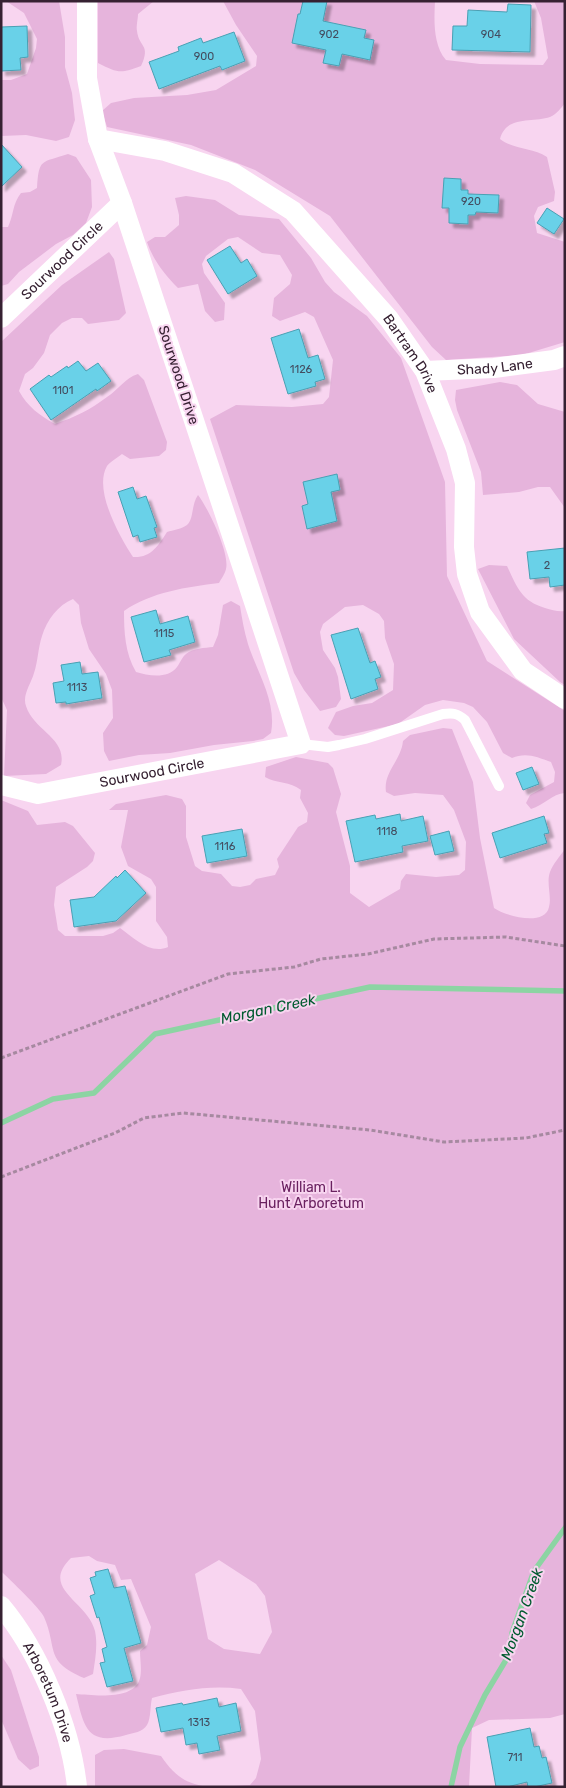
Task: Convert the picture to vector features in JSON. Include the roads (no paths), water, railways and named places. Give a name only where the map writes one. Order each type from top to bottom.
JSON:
[{"type":"street","name":"Sourwood Drive","points":[[87,1],[87,78],[98,139],[122,203],[302,744]]},
{"type":"street","name":"Bartram Drive","points":[[98,139],[165,151],[233,173],[293,211],[389,319],[425,372],[456,449],[465,483],[464,547],[467,574],[480,612],[523,671],[565,699]]},
{"type":"street","name":"Sourwood Circle","points":[[1,318],[122,203]]},
{"type":"street","name":"Shady Lane","points":[[425,372],[494,368],[554,360],[565,356]]},
{"type":"street","name":"Sourwood Circle","points":[[1,785],[38,794],[302,744]]},
{"type":"street","name":"Arboretum Drive","points":[[1,1606],[11,1618],[39,1666],[61,1716],[78,1787]]},
{"type":"lane","points":[[302,744],[328,747],[339,745],[442,714],[453,713],[465,720],[499,786]]},
{"type":"waterway","name":"Morgan Creek","points":[[1,1123],[53,1099],[94,1093],[155,1034],[370,987],[565,991]]},
{"type":"waterway","name":"Morgan Creek","points":[[451,1787],[460,1747],[485,1695],[509,1655],[512,1633],[534,1571],[565,1528]]},
{"type":"park label","name":"William L. Hunt Arboretum","points":[[311,1196]]}]
